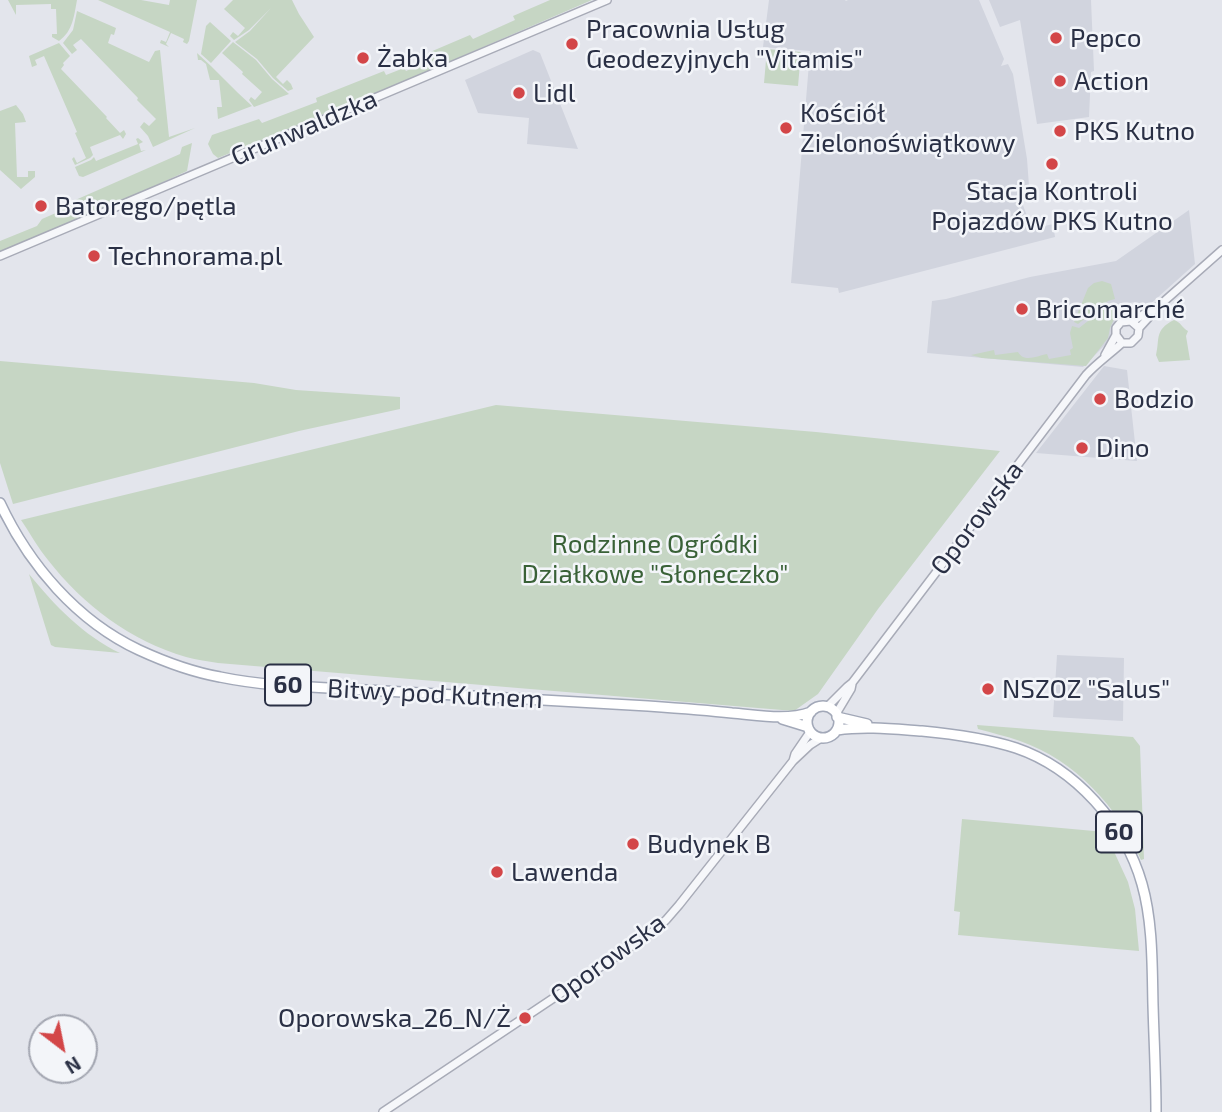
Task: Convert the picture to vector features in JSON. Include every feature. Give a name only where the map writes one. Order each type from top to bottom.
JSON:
[{"type":"main road","name":"Bitwy pod Kutnem","points":[[0,503],[14,531],[44,573],[88,617],[138,650],[199,673],[240,681],[300,686],[773,716],[798,716],[811,712]]},
{"type":"main road","name":"60","points":[[811,712],[818,707],[827,707],[837,716],[879,727]]},
{"type":"main road","points":[[809,729],[808,717],[811,712]]},
{"type":"main road","name":"Bitwy pod Kutnem","points":[[773,716],[809,729]]},
{"type":"main road","points":[[836,730],[837,716]]},
{"type":"main road","name":"60","points":[[809,729],[821,738],[830,736],[836,730],[879,727],[966,735],[1018,749],[1043,760],[1086,792],[1116,828],[1129,850],[1142,885],[1151,948],[1156,1112]]},
{"type":"street","name":"Grunwaldzka","points":[[0,256],[607,0]]},
{"type":"street","points":[[1136,324],[1150,316],[1222,250]]},
{"type":"street","points":[[1127,320],[1136,324],[1139,334],[1136,340],[1129,344],[1122,343],[1116,335],[1116,328],[1127,320]]},
{"type":"street","name":"Oporowska","points":[[1105,356],[1116,335]]},
{"type":"street","name":"Oporowska","points":[[827,707],[852,684],[1086,375],[1122,343]]},
{"type":"street","name":"Oporowska","points":[[837,716],[852,684]]},
{"type":"street","name":"Oporowska","points":[[793,761],[809,729]]},
{"type":"street","name":"Oporowska","points":[[383,1112],[651,933],[679,905],[793,761],[821,738]]},
{"type":"shaded area","points":[[769,0],[979,0],[1004,59],[1001,66],[1008,64],[1013,74],[1029,186],[1018,192],[1032,229],[1053,224],[1055,237],[839,293],[838,288],[791,283],[810,51],[763,47]]},
{"type":"shaded area","points":[[989,0],[1091,0],[1094,71],[1091,72],[1089,117],[1037,124],[1020,20],[1000,27]]},
{"type":"shaded area","points":[[533,50],[540,53],[578,149],[527,144],[529,118],[478,113],[465,80]]},
{"type":"shaded area","points":[[1189,210],[1195,264],[1147,307],[1135,302],[1117,305],[1117,318],[1108,342],[1083,367],[927,353],[932,301],[1030,277],[1116,261]]},
{"type":"shaded area","points":[[1104,366],[1127,370],[1137,461],[1036,453]]},
{"type":"shaded area","points":[[1057,655],[1124,658],[1123,721],[1053,717]]},
{"type":"green space","points":[[8,0],[77,0],[70,28],[59,41],[52,37],[52,34],[57,34],[56,9],[51,9],[51,4],[16,5],[16,15]]},
{"type":"green space","points":[[98,0],[141,0],[169,5],[170,0],[197,0],[189,41],[187,44],[183,42],[184,39],[171,33],[166,44],[169,47],[160,43],[161,40],[166,42],[170,32]]},
{"type":"green space","points":[[233,0],[292,0],[314,37],[276,77],[283,84],[287,80],[293,89],[288,91],[257,59],[235,42],[250,31],[271,8],[249,30],[234,40],[230,36],[233,32],[238,36],[245,28],[224,9]]},
{"type":"green space","points":[[550,0],[592,0],[218,158],[208,144],[212,135],[259,119],[262,123],[317,102],[316,98],[384,71],[386,75],[404,68],[406,71],[413,68],[412,64],[425,59],[423,55],[470,35],[473,39],[515,20],[513,16]]},
{"type":"green space","points":[[77,11],[116,28],[108,43],[149,62],[155,51],[160,50],[169,137],[195,128],[153,147],[140,127],[144,122],[149,126],[156,119],[138,98],[81,39],[73,45],[77,50],[72,54],[63,43],[73,30]]},
{"type":"green space","points":[[210,22],[231,41],[211,63],[201,54],[206,26]]},
{"type":"green space","points":[[233,42],[256,60],[289,94],[254,107],[249,100],[251,97],[255,100],[262,92],[222,53]]},
{"type":"green space","points":[[59,43],[70,56],[61,69],[120,133],[124,130],[126,134],[123,139],[120,135],[90,147],[93,155],[75,165],[72,159],[74,157],[77,163],[86,158],[75,133],[77,132],[44,56],[35,60],[37,65],[32,67],[29,56]]},
{"type":"green space","points":[[767,49],[801,52],[798,86],[764,83]]},
{"type":"green space","points":[[197,53],[252,106],[218,119],[217,107],[222,107],[219,80],[210,80],[206,64],[198,60]]},
{"type":"green space","points":[[16,105],[26,122],[15,123],[17,177],[28,177],[28,171],[35,171],[35,177],[21,189],[0,170],[0,111]]},
{"type":"green space","points":[[138,138],[143,142],[139,144],[141,151],[146,150],[83,177],[79,176],[75,167],[94,157],[96,161],[138,144]]},
{"type":"green space","points":[[192,143],[187,171],[0,253],[0,241],[37,226],[42,219],[65,209],[64,205],[180,154],[182,147]]},
{"type":"green space","points":[[1102,281],[1111,284],[1115,299],[1108,301],[1078,324],[1074,322],[1088,288]]},
{"type":"green space","points":[[1114,303],[1115,317],[1108,338],[1086,366],[971,355],[994,350],[995,355],[1018,352],[1027,358],[1047,354],[1049,359],[1071,355],[1072,326],[1079,328]]},
{"type":"green space","points":[[1174,320],[1188,331],[1186,336],[1190,360],[1159,362],[1156,355],[1159,335],[1163,327]]},
{"type":"green space","points":[[0,361],[254,383],[296,390],[400,397],[400,409],[299,431],[13,504],[0,463]]},
{"type":"green space","name":"Rodzinne Ogródki Działkowe \"Słoneczko\"","points":[[496,405],[816,432],[1000,451],[878,609],[818,694],[794,711],[218,663],[190,658],[166,650],[127,631],[93,606],[48,560],[21,520]]},
{"type":"green space","points":[[29,574],[70,619],[94,638],[120,653],[51,645]]},
{"type":"green space","points":[[977,725],[1133,737],[1140,746],[1144,859],[1141,860],[1121,822],[1108,805],[1077,773],[1040,749],[978,729]]},
{"type":"green space","points":[[962,819],[1105,832],[1128,882],[1135,909],[1139,951],[958,935],[960,912],[954,911]]},
{"type":"place","name":"Pepco","points":[[1056,38]]},
{"type":"place","name":"Pracownia Usług Geodezyjnych \"Vitamis\"","points":[[572,44]]},
{"type":"place","name":"Żabka","points":[[363,58]]},
{"type":"place","name":"Action","points":[[1060,81]]},
{"type":"place","name":"Lidl","points":[[519,93]]},
{"type":"place","name":"Kościół Zielonoświątkowy","points":[[786,128]]},
{"type":"place","name":"PKS Kutno","points":[[1060,131]]},
{"type":"place","name":"Stacja Kontroli Pojazdów PKS Kutno","points":[[1052,164]]},
{"type":"place","name":"Batorego/pętla","points":[[41,206]]},
{"type":"place","name":"Technorama.pl","points":[[94,256]]},
{"type":"place","name":"Bricomarché","points":[[1022,309]]},
{"type":"place","name":"Bodzio","points":[[1100,399]]},
{"type":"place","name":"Dino","points":[[1082,448]]},
{"type":"place","name":"NSZOZ \"Salus\"","points":[[988,689]]},
{"type":"place","name":"Budynek B","points":[[633,844]]},
{"type":"place","name":"Lawenda","points":[[497,872]]},
{"type":"place","name":"Oporowska_26_N/Ż","points":[[525,1018]]}]
